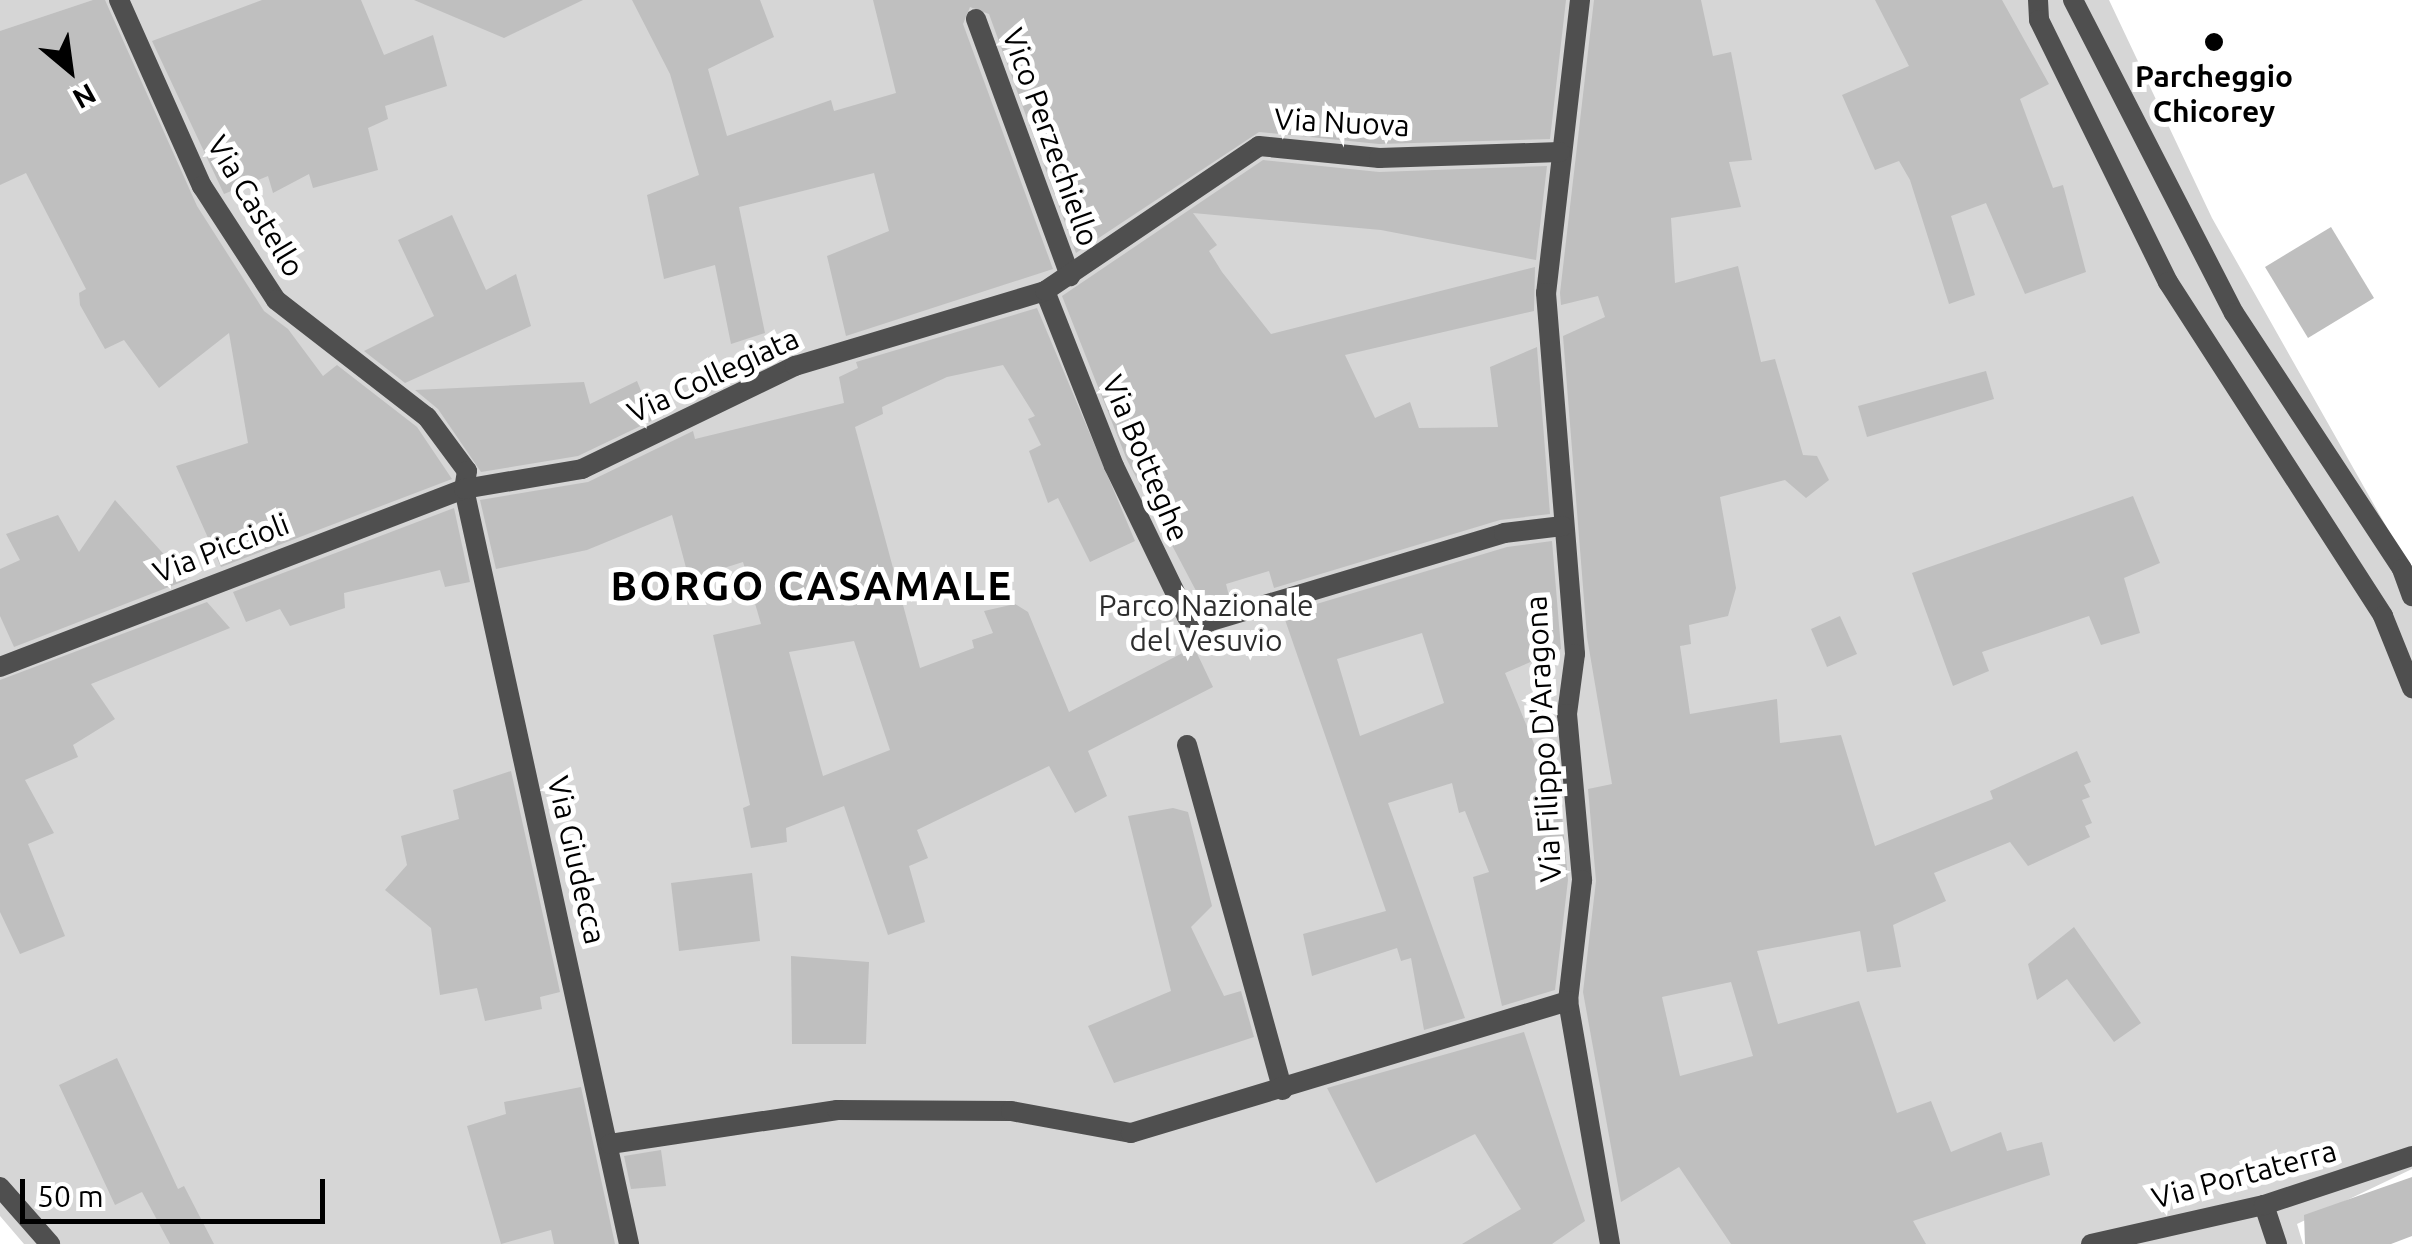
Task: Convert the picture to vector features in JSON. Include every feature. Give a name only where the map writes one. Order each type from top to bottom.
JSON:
[{"type":"street","name":"Via Castello","points":[[119,0],[202,186],[276,300],[428,416],[466,471],[464,490]]},
{"type":"street","name":"Via Filippo D'Aragona","points":[[1580,0],[1546,293],[1574,654],[1567,714],[1582,880],[1568,1001],[1610,1244]]},
{"type":"street","points":[[2038,0],[2038,20],[2168,282],[2383,616],[2412,688]]},
{"type":"street","points":[[2072,0],[2234,312],[2402,569],[2412,596]]},
{"type":"street","name":"Vico Perzechiello","points":[[976,19],[1070,276]]},
{"type":"street","name":"Via Nuova","points":[[1045,292],[1259,146],[1379,158],[1560,152]]},
{"type":"street","name":"Via Collegiata","points":[[464,490],[582,468],[795,366],[1045,292]]},
{"type":"street","name":"Via Botteghe","points":[[1045,292],[1114,466],[1187,617],[1208,622],[1504,533],[1563,526]]},
{"type":"street","name":"Via Piccioli","points":[[0,667],[464,490]]},
{"type":"street","name":"Via Giudecca","points":[[464,490],[629,1244]]},
{"type":"street","points":[[1187,745],[1283,1090]]},
{"type":"street","points":[[610,1144],[837,1110],[1010,1110],[1131,1134],[1568,1001]]},
{"type":"street","name":"Via Portaterra","points":[[2091,1244],[2264,1205],[2412,1156]]},
{"type":"street","points":[[0,1187],[50,1244]]},
{"type":"street","points":[[2264,1205],[2278,1244]]},
{"type":"green space","name":"Parco Nazionale del Vesuvio","points":[[0,0],[2109,0],[2212,218],[2412,572],[2412,1169],[2297,1224],[2303,1244],[24,1244],[0,1216]]},
{"type":"building","points":[[93,0],[105,0],[197,206],[264,311],[288,329],[323,376],[337,365],[417,427],[452,479],[221,567],[176,466],[248,443],[229,333],[159,388],[124,340],[105,349],[80,305],[79,293],[86,289],[26,173],[0,185],[0,31]]},
{"type":"building","points":[[262,0],[361,0],[384,55],[433,35],[447,86],[385,106],[388,119],[368,128],[378,170],[313,188],[309,174],[273,193],[268,176],[224,194],[152,41]]},
{"type":"building","points":[[414,0],[583,0],[504,38]]},
{"type":"building","points":[[632,0],[760,0],[774,37],[708,69],[727,136],[831,100],[834,111],[896,93],[873,0],[1566,0],[1550,139],[1379,144],[1259,132],[1076,253],[989,14],[970,7],[963,24],[1053,269],[846,336],[827,256],[889,231],[874,173],[739,207],[765,333],[731,344],[715,265],[664,279],[647,195],[699,175],[670,74]]},
{"type":"building","points":[[1594,0],[1701,0],[1713,56],[1731,52],[1752,160],[1729,162],[1741,207],[1671,218],[1675,283],[1738,266],[1761,362],[1775,359],[1803,455],[1817,456],[1829,480],[1806,498],[1785,480],[1720,497],[1736,588],[1728,616],[1689,625],[1691,644],[1680,646],[1690,714],[1777,699],[1780,743],[1841,735],[1875,846],[1993,799],[1990,791],[2077,751],[2091,782],[2084,785],[2090,797],[2082,800],[2092,823],[2085,826],[2090,837],[2028,866],[2010,842],[1934,873],[1946,901],[1893,925],[1901,967],[1867,972],[1860,931],[1757,951],[1778,1024],[1859,1001],[1897,1113],[1931,1101],[1951,1152],[2001,1132],[2007,1151],[2042,1142],[2050,1175],[1913,1221],[1926,1244],[1731,1244],[1679,1167],[1621,1202],[1583,992],[1596,881],[1588,789],[1612,784],[1587,637],[1563,336],[1605,317],[1598,296],[1561,305]],"holes":[[[1731,982],[1753,1056],[1680,1076],[1662,997]]]},
{"type":"building","points":[[1875,0],[2002,0],[2049,84],[2020,99],[2053,188],[2063,185],[2086,272],[2025,294],[1986,203],[1951,216],[1975,295],[1949,304],[1910,180],[1899,161],[1875,170],[1842,95],[1909,66]]},
{"type":"building","points":[[1263,160],[1379,172],[1547,166],[1536,260],[1381,230],[1193,213],[1217,245],[1209,251],[1222,272],[1271,334],[1535,267],[1534,311],[1345,355],[1375,418],[1410,402],[1419,428],[1498,427],[1490,367],[1537,347],[1550,514],[1500,520],[1274,588],[1269,571],[1226,584],[1229,596],[1203,604],[1127,460],[1062,296]]},
{"type":"building","points":[[452,215],[486,290],[516,274],[531,326],[405,383],[364,351],[434,316],[398,240]]},
{"type":"building","points":[[2331,227],[2374,298],[2308,338],[2265,267]]},
{"type":"building","points":[[1037,308],[1135,541],[1090,562],[1058,498],[1048,503],[1029,451],[1041,445],[1028,419],[1035,416],[1003,365],[947,377],[882,407],[883,414],[855,427],[920,668],[974,648],[972,640],[993,633],[984,611],[1015,604],[1028,612],[1069,712],[1194,647],[1213,687],[1088,751],[1107,796],[1075,813],[1049,766],[917,830],[928,858],[909,866],[925,922],[888,935],[844,806],[786,828],[787,842],[751,848],[743,808],[750,805],[713,635],[761,624],[743,562],[689,579],[672,515],[587,550],[496,569],[480,500],[588,482],[693,431],[695,439],[844,403],[839,377],[858,368],[856,362]],"holes":[[[854,641],[890,750],[823,776],[789,652]]]},
{"type":"building","points":[[1986,371],[1994,399],[1867,437],[1858,406]]},
{"type":"building","points":[[637,381],[653,420],[578,456],[481,472],[438,409],[415,390],[584,382],[590,404]]},
{"type":"building","points":[[2133,496],[2160,563],[2124,578],[2140,633],[2101,645],[2089,616],[1982,652],[1989,671],[1953,686],[1912,573]]},
{"type":"building","points":[[115,500],[187,580],[14,647],[0,616],[0,569],[20,560],[6,534],[58,515],[79,552]]},
{"type":"building","points":[[454,508],[470,582],[445,587],[440,570],[344,593],[345,608],[290,626],[280,609],[246,622],[233,592]]},
{"type":"building","points":[[1552,541],[1561,649],[1505,673],[1555,795],[1560,794],[1568,880],[1555,990],[1502,1006],[1473,877],[1489,872],[1465,811],[1459,813],[1452,783],[1388,803],[1465,1018],[1424,1030],[1411,958],[1401,961],[1397,948],[1312,976],[1303,934],[1386,911],[1283,614],[1507,547]],"holes":[[[1422,633],[1444,703],[1360,736],[1337,659]]]},
{"type":"building","points":[[207,602],[230,628],[91,684],[115,719],[73,745],[78,757],[25,780],[54,833],[28,844],[65,936],[20,954],[0,912],[0,680]]},
{"type":"building","points":[[1840,616],[1857,654],[1827,667],[1811,629]]},
{"type":"building","points":[[511,771],[560,992],[540,997],[542,1009],[485,1021],[477,988],[440,995],[431,928],[385,890],[407,865],[401,836],[459,819],[453,790]]},
{"type":"building","points":[[1173,808],[1188,812],[1212,906],[1191,927],[1224,996],[1241,991],[1254,1037],[1114,1083],[1088,1026],[1171,991],[1128,816]]},
{"type":"building","points":[[752,873],[760,941],[679,951],[671,883]]},
{"type":"building","points":[[2074,927],[2141,1023],[2114,1042],[2067,979],[2037,1000],[2028,964]]},
{"type":"building","points":[[791,956],[869,962],[866,1044],[792,1044]]},
{"type":"building","points":[[1524,1032],[1585,1221],[1552,1244],[1462,1244],[1521,1209],[1475,1134],[1376,1183],[1327,1088]]},
{"type":"building","points":[[117,1058],[178,1189],[184,1186],[214,1244],[170,1244],[142,1192],[115,1205],[59,1085]]},
{"type":"building","points":[[581,1087],[615,1244],[554,1244],[551,1230],[501,1244],[467,1126],[506,1114],[504,1102]]},
{"type":"building","points":[[661,1150],[666,1186],[631,1189],[624,1156]]},
{"type":"building","points":[[2412,1177],[2412,1236],[2391,1244],[2305,1244],[2304,1215]]},
{"type":"place","name":"Parcheggio Chicorey","points":[[2214,42]]},
{"type":"district","name":"BORGO CASAMALE","points":[[812,586]]}]
